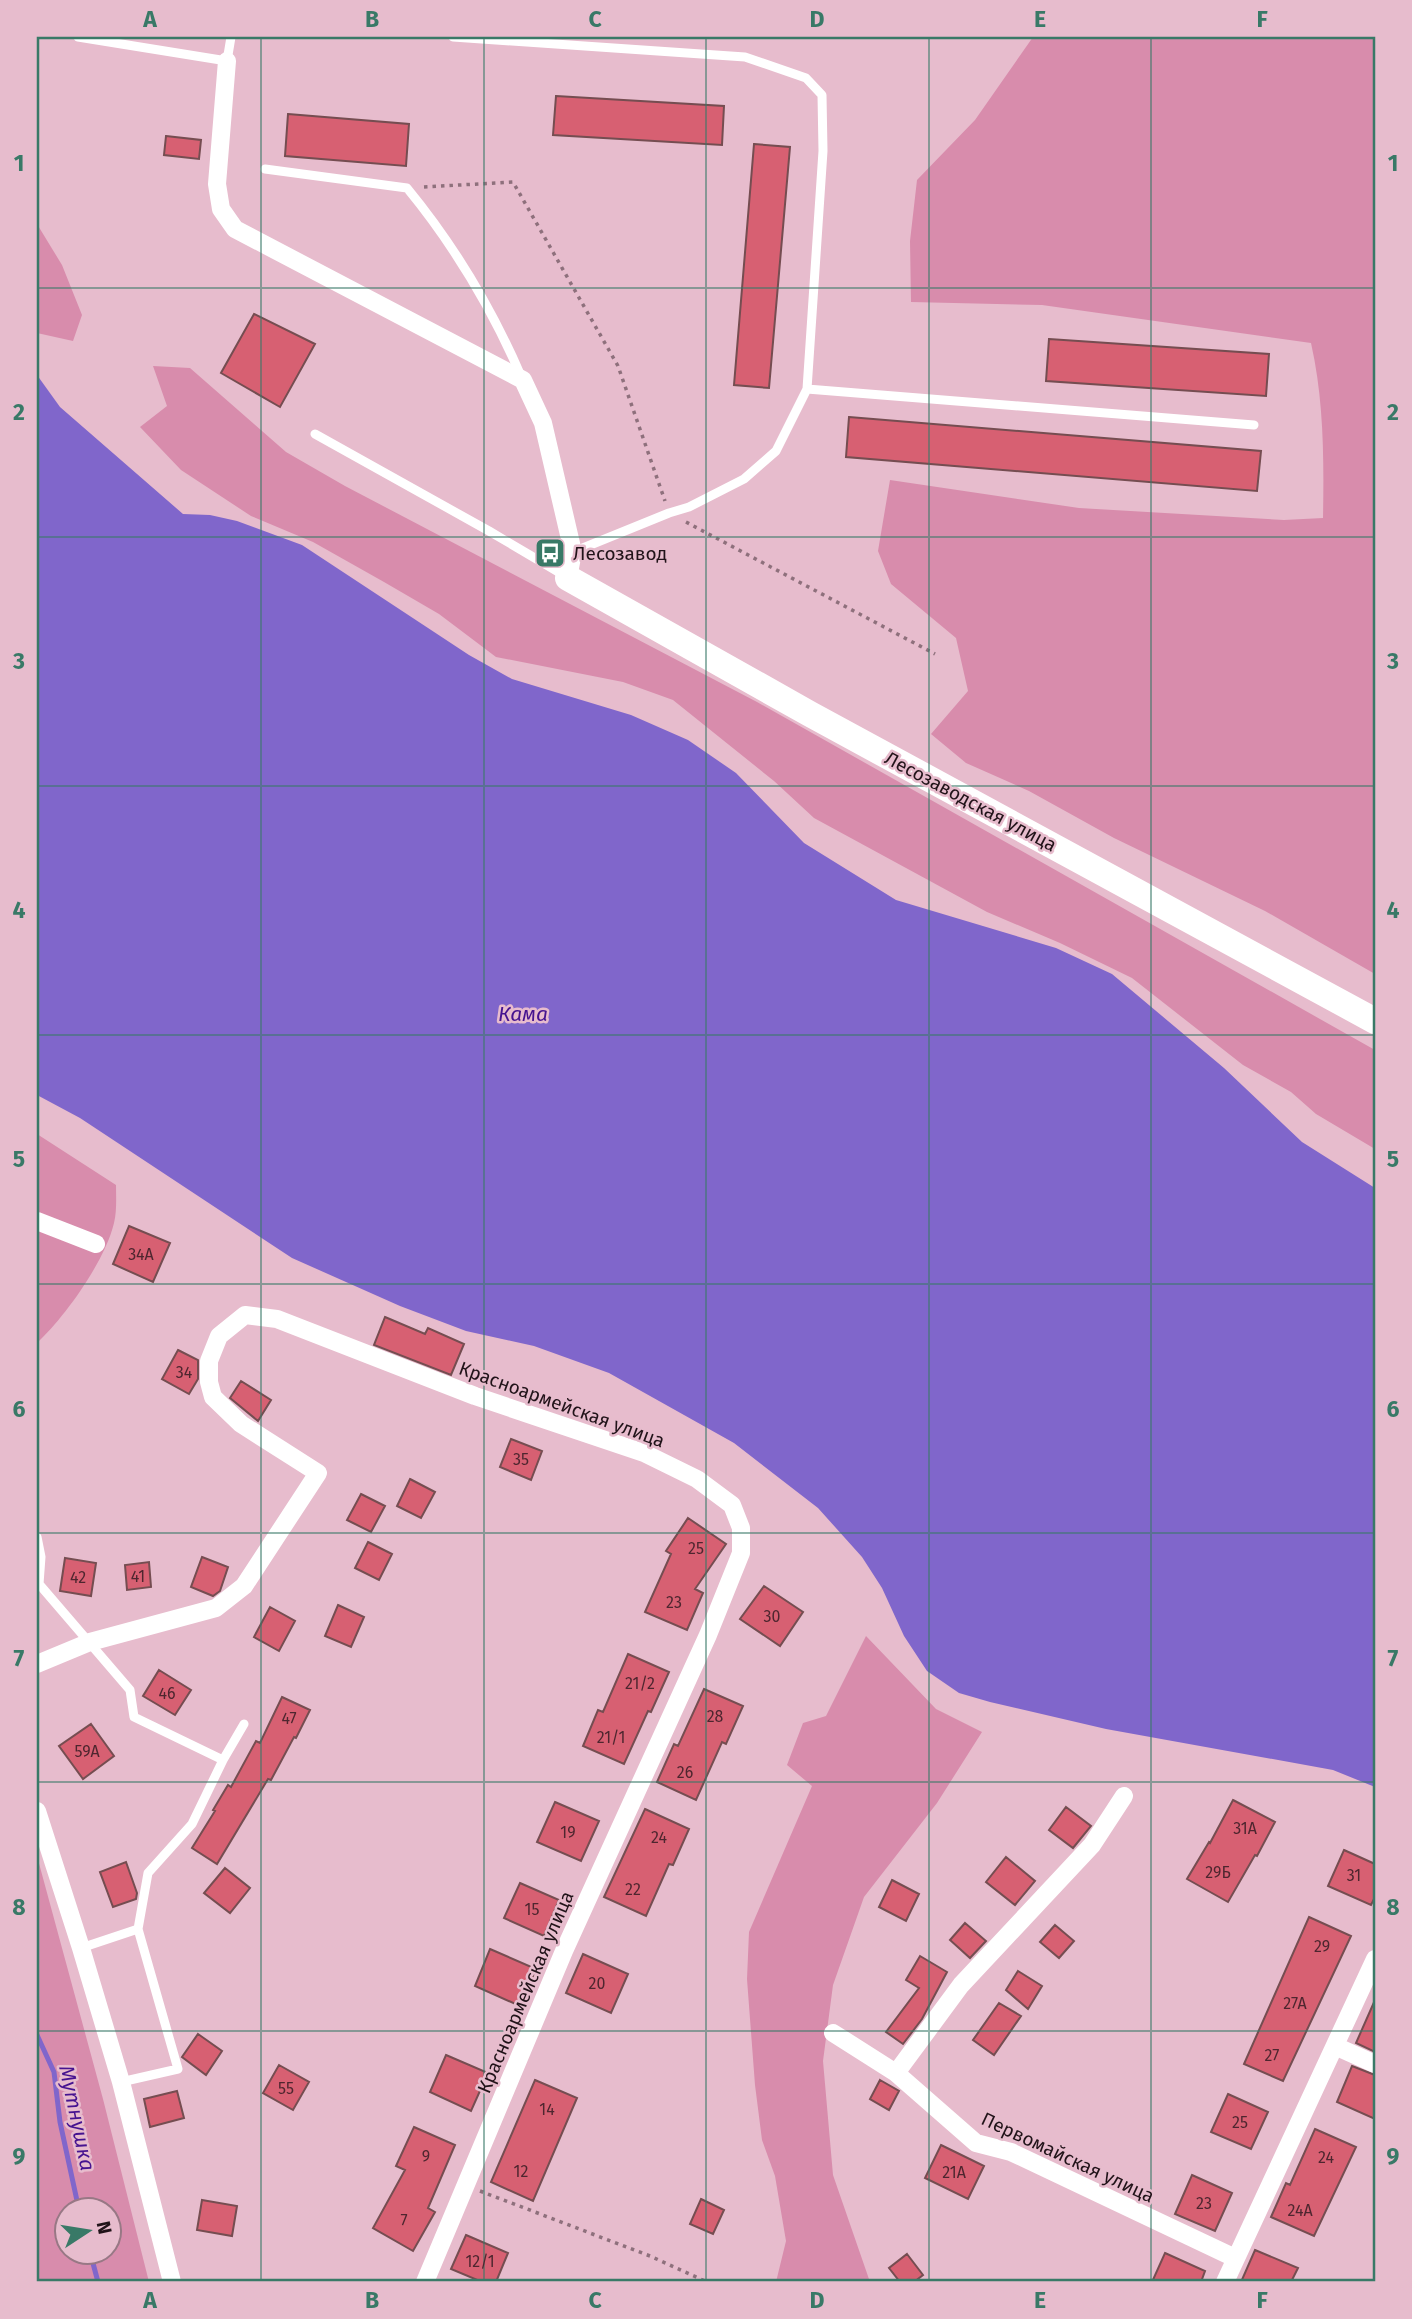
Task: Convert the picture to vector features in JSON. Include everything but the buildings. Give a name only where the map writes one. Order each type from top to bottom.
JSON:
[{"type":"street","points":[[227,61],[217,184],[221,209],[235,229],[523,380],[543,423],[573,552],[568,578]]},
{"type":"street","name":"Лесозаводская улица","points":[[568,578],[810,714],[1375,1021]]},
{"type":"street","points":[[37,1221],[96,1244]]},
{"type":"street","name":"Красноармейская улица","points":[[37,1664],[90,1642],[216,1608],[244,1586],[318,1473],[241,1424],[213,1397],[209,1382],[209,1361],[219,1336],[245,1315],[277,1319],[475,1396],[644,1453],[697,1479],[732,1505],[741,1528],[741,1553],[708,1635],[564,1951],[425,2282]]},
{"type":"street","points":[[896,2073],[961,1984],[1092,1845],[1124,1796]]},
{"type":"street","points":[[37,1811],[121,2082],[172,2282]]},
{"type":"street","points":[[1225,2282],[1375,1959]]},
{"type":"street","name":"Первомайская улица","points":[[833,2034],[896,2073],[976,2143],[1012,2152],[1235,2258]]},
{"type":"street","points":[[1335,2046],[1375,2064]]},
{"type":"lane","points":[[78,37],[227,61],[231,37]]},
{"type":"lane","points":[[453,37],[745,57],[806,78],[822,95],[823,151],[807,389],[776,451],[744,479],[689,508],[668,513],[573,552]]},
{"type":"lane","points":[[265,169],[407,188],[436,224],[506,341],[523,380]]},
{"type":"lane","points":[[807,389],[1254,425]]},
{"type":"lane","points":[[315,434],[568,578]]},
{"type":"lane","points":[[37,1537],[41,1557],[39,1584],[130,1690],[134,1717],[223,1760]]},
{"type":"lane","points":[[121,2082],[178,2069],[138,1929],[148,1873],[192,1824],[244,1724]]},
{"type":"lane","points":[[81,1948],[138,1929]]},
{"type":"path","points":[[407,188],[513,182],[618,366],[668,513],[934,654]]},
{"type":"path","points":[[465,2186],[650,2256],[707,2282]]},
{"type":"shaded area","points":[[1033,37],[1375,37],[1375,974],[1265,911],[1114,838],[1029,791],[966,763],[931,734],[968,691],[956,638],[891,584],[878,551],[890,480],[1079,508],[1284,520],[1323,518],[1321,408],[1311,343],[1042,305],[911,302],[910,241],[917,180],[975,120]]},
{"type":"shaded area","points":[[37,224],[62,265],[82,315],[73,341],[37,333]]},
{"type":"shaded area","points":[[153,366],[190,368],[286,452],[345,486],[757,702],[1375,1050],[1375,1149],[1316,1114],[1291,1092],[1243,1065],[1132,978],[987,912],[814,818],[774,781],[673,700],[623,682],[496,657],[439,614],[384,582],[313,542],[251,516],[181,470],[140,427],[167,406]]},
{"type":"shaded area","points":[[37,1134],[116,1185],[116,1199],[115,1218],[109,1238],[93,1271],[60,1319],[37,1343]]},
{"type":"shaded area","points":[[866,1636],[936,1709],[982,1732],[937,1803],[864,1897],[833,1985],[823,2061],[833,2175],[870,2282],[776,2282],[786,2241],[775,2176],[762,2140],[755,2085],[747,1979],[749,1932],[812,1786],[787,1765],[803,1723],[826,1716]]},
{"type":"shaded area","points":[[37,1856],[103,2099],[149,2282],[37,2282]]},
{"type":"water","name":"Кама","points":[[37,375],[60,407],[183,514],[210,515],[237,521],[302,545],[469,655],[512,679],[631,715],[688,740],[736,773],[804,843],[896,900],[1056,948],[1112,974],[1224,1068],[1302,1142],[1375,1188],[1375,1787],[1333,1770],[1106,1729],[959,1693],[927,1671],[904,1636],[882,1588],[862,1557],[818,1508],[734,1443],[609,1373],[534,1346],[466,1331],[400,1306],[292,1258],[80,1118],[37,1095]]},
{"type":"waterway","name":"Мутнушка","points":[[37,2035],[54,2072],[60,2122],[76,2196]]},
{"type":"waterway","name":"Мутнушка","points":[[94,2266],[98,2282]]},
{"type":"place","name":"Лесозавод","points":[[550,553]]}]
